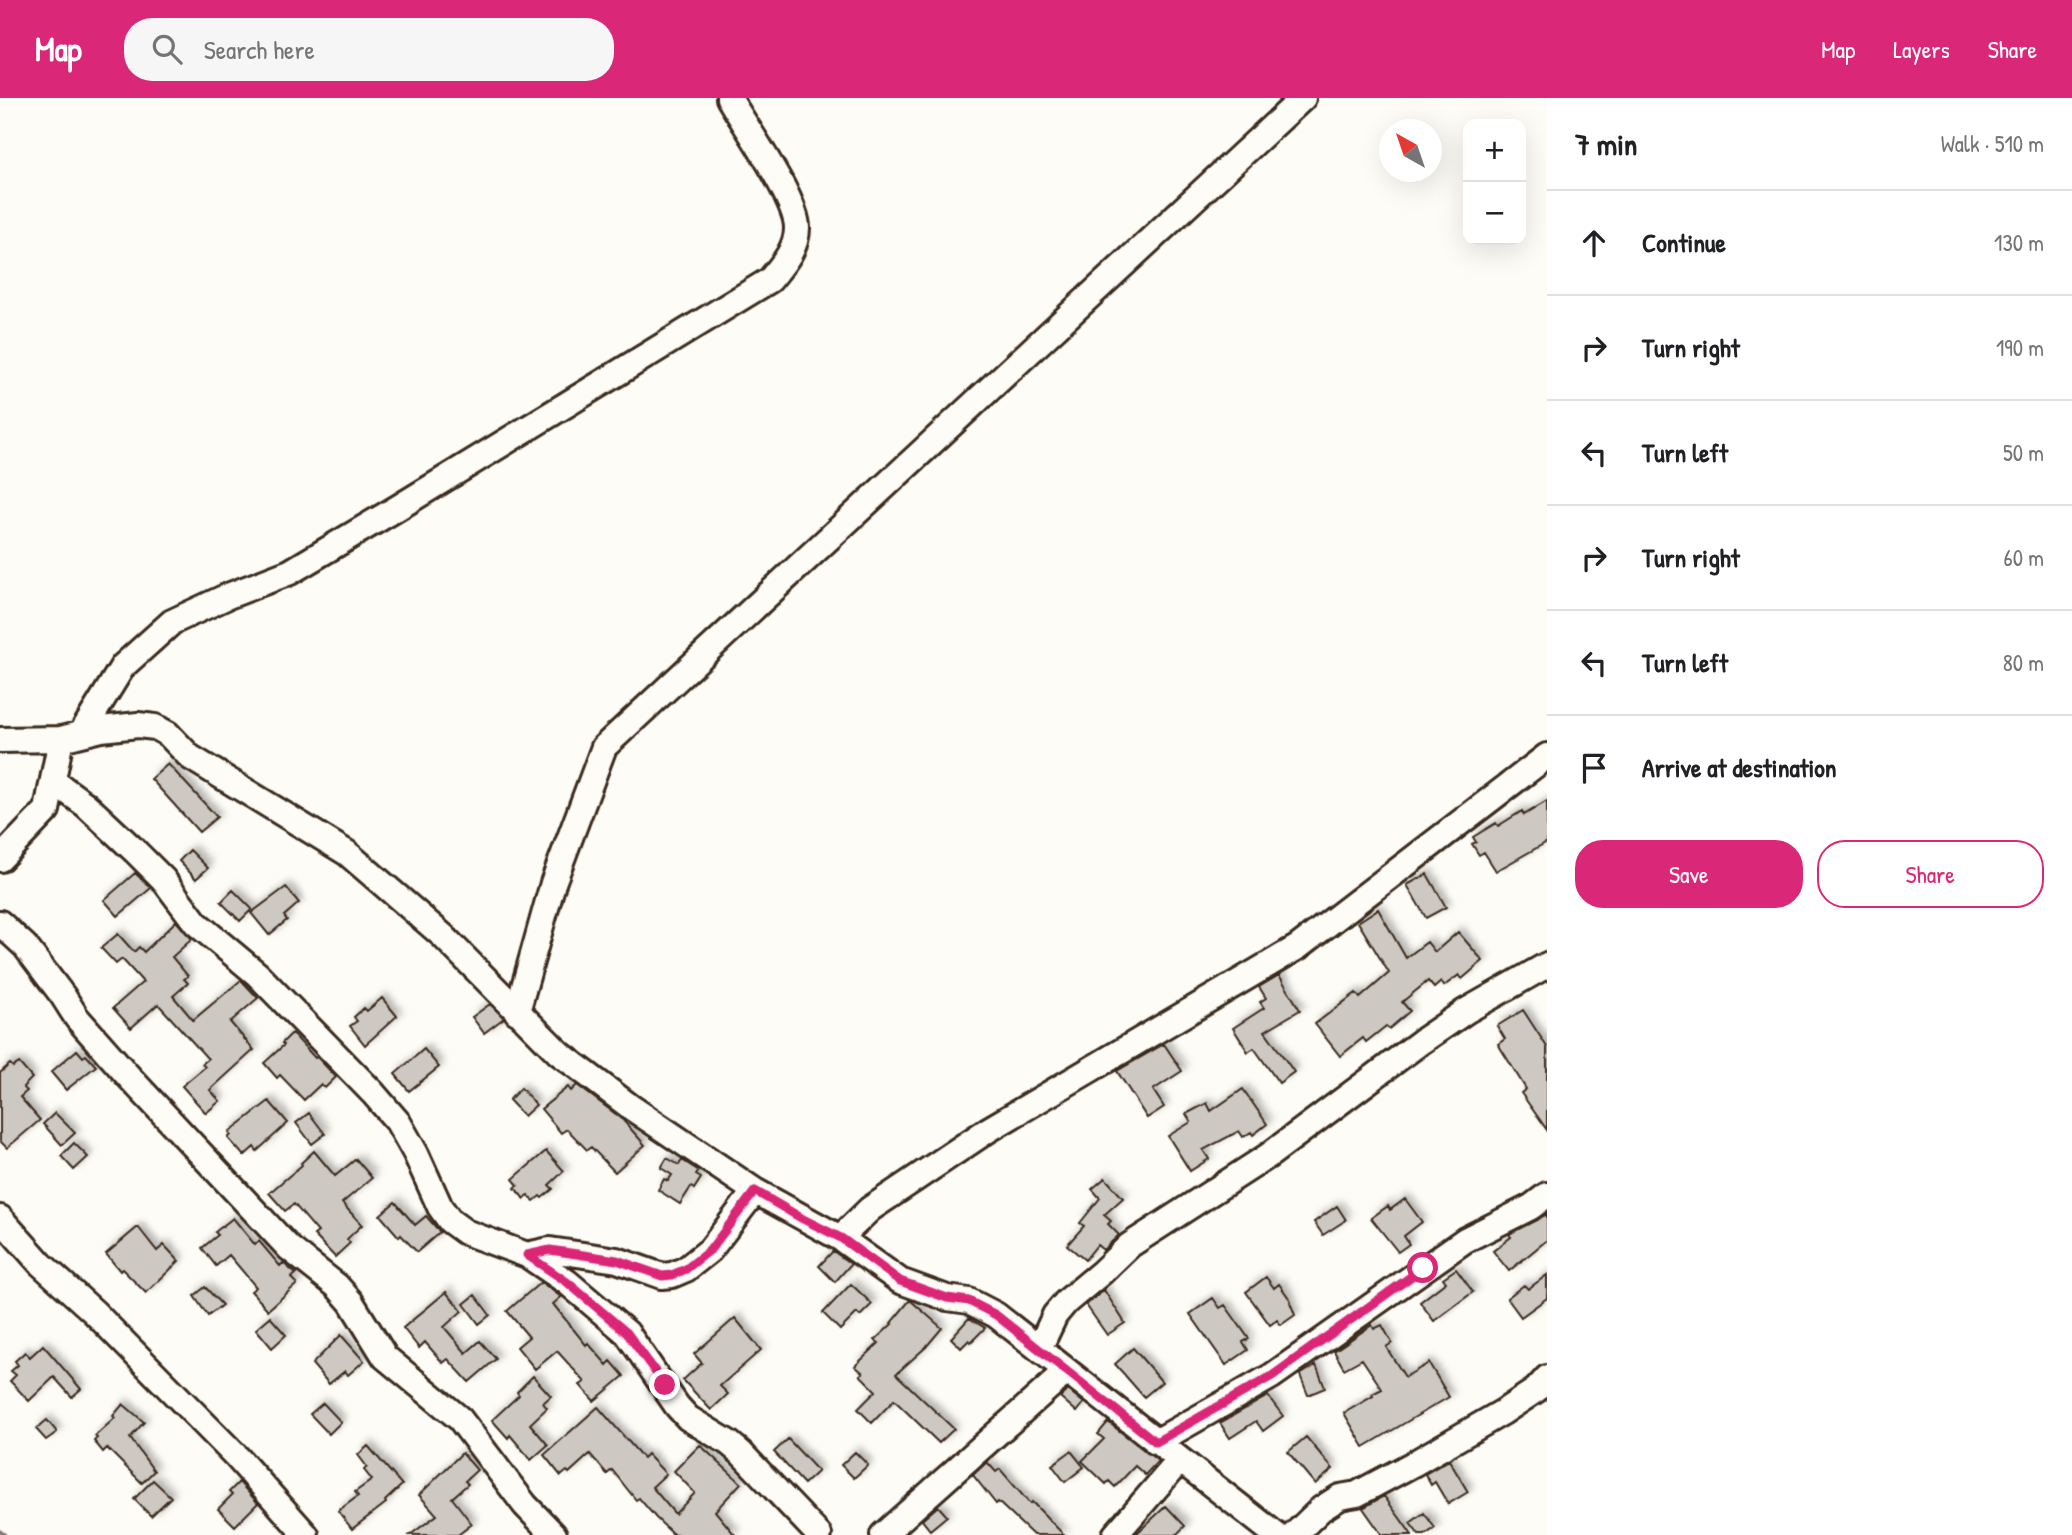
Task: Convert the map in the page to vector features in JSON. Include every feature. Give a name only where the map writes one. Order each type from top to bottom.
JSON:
[{"type":"street","points":[[0,859],[47,810],[53,781],[71,736],[123,666],[172,622],[290,572],[400,508],[770,281],[790,254],[797,228],[787,195],[729,98]]},
{"type":"street","points":[[517,1012],[553,883],[604,747],[1303,98]]},
{"type":"street","points":[[0,740],[71,736],[138,725],[155,727],[168,734],[190,757],[347,853],[442,935],[559,1053],[632,1108],[755,1191],[841,1238],[900,1281],[947,1298],[969,1301],[996,1315],[1276,1535]]},
{"type":"street","points":[[841,1238],[870,1209],[988,1130],[1298,947],[1547,756]]},
{"type":"street","points":[[53,781],[86,804],[135,851],[163,879],[196,923],[257,974],[373,1093],[398,1122],[440,1207],[450,1221],[465,1232],[527,1255],[567,1282],[627,1333],[688,1418],[741,1453],[818,1535]]},
{"type":"street","points":[[0,923],[25,946],[77,1018],[130,1078],[289,1248],[338,1286],[385,1357],[460,1419],[525,1505],[554,1535]]},
{"type":"street","points":[[1039,1349],[1055,1315],[1066,1302],[1130,1245],[1269,1156],[1466,1011],[1547,965]]},
{"type":"street","points":[[527,1255],[550,1250],[617,1260],[662,1276],[672,1275],[686,1269],[710,1250],[755,1191]]},
{"type":"street","points":[[1156,1442],[1272,1376],[1465,1240],[1531,1207],[1547,1195]]},
{"type":"street","points":[[0,1218],[41,1264],[94,1312],[236,1456],[306,1535]]},
{"type":"street","points":[[883,1535],[1067,1371]]},
{"type":"street","points":[[1294,1535],[1321,1508],[1340,1497],[1357,1494],[1413,1464],[1503,1412],[1536,1390],[1547,1378]]},
{"type":"street","points":[[1115,1535],[1180,1460]]},
{"type":"building","points":[[168,764],[217,817],[199,832],[151,779]]},
{"type":"building","points":[[1547,801],[1547,842],[1496,871],[1484,852],[1479,855],[1472,844],[1476,842],[1473,837],[1522,811],[1524,815]]},
{"type":"building","points":[[190,850],[208,868],[196,879],[179,861]]},
{"type":"building","points":[[135,873],[151,888],[118,916],[104,900]]},
{"type":"building","points":[[1427,874],[1446,907],[1426,918],[1407,885]]},
{"type":"building","points":[[286,887],[299,903],[284,916],[287,920],[269,935],[251,913]]},
{"type":"building","points":[[233,890],[252,909],[240,921],[221,902]]},
{"type":"building","points":[[1378,909],[1406,958],[1427,942],[1435,952],[1458,932],[1483,961],[1462,979],[1459,975],[1444,986],[1441,982],[1434,988],[1428,981],[1402,1002],[1410,1011],[1389,1029],[1386,1026],[1366,1042],[1363,1038],[1340,1056],[1315,1024],[1356,993],[1360,998],[1389,973],[1358,922]]},
{"type":"building","points":[[176,921],[192,939],[172,957],[188,976],[184,979],[188,983],[173,996],[193,1020],[241,980],[258,998],[230,1022],[254,1050],[210,1090],[220,1101],[206,1113],[182,1086],[205,1067],[202,1064],[208,1059],[158,1004],[131,1028],[113,1008],[143,982],[122,959],[116,964],[101,948],[118,934],[134,952],[139,947],[144,952]]},
{"type":"building","points":[[1279,975],[1300,1010],[1265,1031],[1294,1072],[1279,1083],[1254,1048],[1248,1052],[1233,1028],[1264,1008],[1260,1002],[1266,998],[1259,987]]},
{"type":"building","points":[[382,998],[397,1016],[365,1045],[350,1026],[357,1021],[354,1017],[364,1008],[367,1011]]},
{"type":"building","points":[[490,1004],[504,1018],[484,1033],[472,1017]]},
{"type":"building","points":[[1523,1010],[1547,1047],[1547,1130],[1521,1093],[1526,1089],[1498,1044],[1505,1039],[1497,1026]]},
{"type":"building","points":[[292,1033],[336,1077],[325,1088],[321,1084],[304,1100],[280,1075],[277,1078],[264,1063],[284,1045],[282,1043]]},
{"type":"building","points":[[1164,1044],[1182,1071],[1153,1090],[1164,1107],[1147,1118],[1117,1071]]},
{"type":"building","points":[[424,1049],[439,1067],[409,1091],[395,1074]]},
{"type":"building","points":[[77,1050],[96,1066],[66,1090],[51,1072]]},
{"type":"building","points":[[19,1063],[32,1078],[23,1087],[27,1091],[20,1097],[40,1120],[7,1148],[0,1141],[0,1073],[10,1064],[13,1067]]},
{"type":"building","points":[[577,1085],[621,1118],[645,1145],[615,1172],[591,1147],[587,1150],[567,1129],[561,1133],[541,1109],[568,1087],[571,1091]]},
{"type":"building","points":[[521,1088],[536,1105],[524,1116],[509,1100]]},
{"type":"building","points":[[1243,1089],[1267,1124],[1253,1135],[1251,1132],[1243,1137],[1239,1131],[1203,1150],[1209,1159],[1190,1171],[1168,1136],[1191,1122],[1186,1114],[1207,1103],[1211,1111]]},
{"type":"building","points":[[269,1101],[288,1123],[257,1151],[254,1147],[244,1156],[228,1138],[231,1135],[229,1132]]},
{"type":"building","points":[[55,1113],[75,1133],[62,1145],[43,1124]]},
{"type":"building","points":[[309,1113],[325,1134],[312,1144],[296,1123]]},
{"type":"building","points":[[74,1143],[88,1157],[74,1170],[61,1156]]},
{"type":"building","points":[[314,1151],[335,1176],[356,1159],[372,1178],[342,1203],[362,1225],[347,1239],[350,1243],[335,1257],[314,1235],[318,1232],[294,1204],[285,1211],[269,1193]]},
{"type":"building","points":[[546,1151],[564,1171],[549,1185],[553,1189],[542,1198],[540,1196],[534,1201],[528,1195],[524,1199],[515,1188],[518,1185],[513,1179]]},
{"type":"building","points":[[667,1158],[679,1165],[682,1160],[699,1171],[696,1175],[701,1178],[694,1189],[691,1187],[680,1204],[658,1190],[664,1179],[668,1181],[672,1175],[661,1168]]},
{"type":"building","points":[[1105,1178],[1123,1198],[1104,1215],[1111,1221],[1108,1224],[1119,1235],[1103,1250],[1097,1245],[1085,1260],[1067,1245],[1084,1226],[1080,1223],[1100,1198],[1092,1189]]},
{"type":"building","points":[[1405,1199],[1422,1222],[1404,1236],[1409,1244],[1398,1252],[1371,1218],[1388,1206],[1390,1210]]},
{"type":"building","points":[[395,1202],[415,1225],[426,1216],[440,1232],[417,1252],[401,1235],[399,1237],[380,1215]]},
{"type":"building","points":[[1337,1206],[1346,1220],[1323,1235],[1314,1222]]},
{"type":"building","points":[[1547,1214],[1547,1240],[1509,1271],[1493,1251],[1511,1237],[1509,1234]]},
{"type":"building","points":[[233,1218],[255,1245],[259,1241],[280,1266],[283,1263],[296,1274],[291,1278],[297,1284],[268,1310],[251,1291],[256,1287],[229,1255],[216,1266],[202,1248],[218,1235],[215,1232]]},
{"type":"building","points":[[138,1227],[157,1251],[164,1245],[179,1261],[146,1293],[122,1269],[120,1271],[106,1254]]},
{"type":"building","points":[[833,1251],[851,1264],[835,1282],[819,1266]]},
{"type":"building","points":[[1456,1269],[1473,1292],[1434,1321],[1420,1302],[1446,1282],[1443,1278]]},
{"type":"building","points":[[1547,1275],[1547,1298],[1521,1317],[1507,1298],[1524,1285],[1528,1289]]},
{"type":"building","points":[[1266,1277],[1274,1288],[1279,1284],[1291,1301],[1295,1315],[1281,1325],[1277,1320],[1270,1325],[1246,1292]]},
{"type":"building","points":[[541,1282],[561,1297],[553,1304],[586,1345],[588,1343],[607,1365],[611,1361],[624,1376],[594,1401],[580,1385],[585,1382],[557,1351],[535,1369],[517,1347],[529,1337],[507,1311]]},
{"type":"building","points":[[851,1284],[872,1304],[860,1316],[857,1313],[840,1330],[823,1313]]},
{"type":"building","points":[[205,1287],[222,1305],[208,1316],[194,1296]]},
{"type":"building","points":[[1104,1290],[1125,1323],[1107,1335],[1086,1305]]},
{"type":"building","points":[[446,1292],[462,1311],[444,1327],[466,1353],[480,1341],[496,1359],[469,1382],[448,1359],[443,1363],[425,1342],[419,1348],[403,1328]]},
{"type":"building","points":[[475,1295],[490,1315],[479,1324],[464,1304]]},
{"type":"building","points":[[1213,1298],[1220,1308],[1225,1305],[1249,1339],[1243,1342],[1248,1350],[1226,1365],[1190,1314]]},
{"type":"building","points":[[910,1300],[942,1328],[926,1347],[896,1374],[954,1429],[939,1443],[894,1400],[872,1423],[858,1409],[876,1391],[855,1366],[879,1343],[875,1340],[892,1324]]},
{"type":"building","points":[[270,1317],[286,1335],[272,1348],[256,1329]]},
{"type":"building","points":[[735,1318],[761,1350],[720,1386],[728,1394],[711,1410],[683,1380],[702,1363],[694,1354]]},
{"type":"building","points":[[969,1318],[985,1328],[961,1348],[951,1338]]},
{"type":"building","points":[[1372,1325],[1374,1329],[1382,1325],[1392,1343],[1386,1347],[1405,1377],[1429,1363],[1449,1397],[1364,1447],[1344,1413],[1382,1389],[1362,1359],[1344,1369],[1334,1351]]},
{"type":"building","points":[[341,1335],[364,1361],[348,1375],[345,1371],[329,1384],[312,1364]]},
{"type":"building","points":[[43,1345],[81,1389],[72,1397],[54,1377],[29,1401],[10,1381],[16,1375],[11,1371],[18,1365],[15,1361],[25,1352],[30,1357]]},
{"type":"building","points":[[1133,1348],[1162,1382],[1144,1397],[1115,1364]]},
{"type":"building","points":[[1316,1365],[1325,1388],[1308,1395],[1300,1375]]},
{"type":"building","points":[[533,1376],[551,1396],[543,1403],[547,1408],[530,1424],[548,1445],[531,1460],[510,1435],[508,1438],[492,1420],[519,1395],[517,1392]]},
{"type":"building","points":[[1068,1390],[1084,1403],[1077,1412],[1060,1397]]},
{"type":"building","points":[[1268,1396],[1283,1416],[1263,1431],[1256,1421],[1230,1438],[1220,1423]]},
{"type":"building","points":[[323,1403],[341,1422],[329,1434],[310,1414]]},
{"type":"building","points":[[123,1404],[144,1422],[130,1438],[154,1471],[142,1483],[107,1448],[103,1452],[94,1441],[97,1438],[95,1436],[115,1418],[113,1416]]},
{"type":"building","points":[[598,1407],[643,1458],[647,1454],[666,1474],[652,1487],[675,1514],[695,1493],[674,1471],[700,1445],[741,1483],[715,1511],[735,1535],[674,1535],[639,1498],[636,1500],[612,1470],[607,1474],[590,1454],[569,1473],[567,1471],[561,1476],[544,1455]]},
{"type":"building","points":[[47,1420],[57,1432],[46,1440],[36,1429]]},
{"type":"building","points":[[1108,1422],[1158,1461],[1145,1475],[1135,1466],[1115,1487],[1109,1481],[1106,1484],[1082,1461],[1104,1439],[1098,1434]]},
{"type":"building","points":[[1306,1437],[1333,1469],[1315,1484],[1288,1452]]},
{"type":"building","points":[[788,1439],[818,1471],[804,1484],[774,1452]]},
{"type":"building","points":[[368,1446],[402,1485],[386,1503],[352,1529],[338,1511],[358,1496],[355,1492],[372,1480],[358,1455]]},
{"type":"building","points":[[1071,1451],[1084,1467],[1065,1482],[1052,1465]]},
{"type":"building","points":[[855,1452],[868,1465],[854,1478],[841,1465]]},
{"type":"building","points":[[462,1453],[477,1470],[465,1481],[468,1484],[452,1498],[472,1524],[458,1535],[410,1535],[437,1515],[419,1495]]},
{"type":"building","points":[[1449,1460],[1468,1492],[1448,1504],[1435,1482],[1431,1485],[1425,1474]]},
{"type":"building","points":[[987,1462],[996,1472],[1000,1469],[1030,1504],[1032,1502],[1064,1535],[1033,1535],[998,1502],[996,1504],[973,1475]]},
{"type":"building","points":[[153,1480],[171,1497],[151,1516],[134,1499]]},
{"type":"building","points":[[239,1482],[258,1503],[235,1526],[218,1509],[232,1495],[229,1492]]},
{"type":"building","points":[[1384,1496],[1412,1535],[1382,1535],[1363,1508]]},
{"type":"building","points":[[938,1506],[947,1516],[930,1530],[922,1520]]},
{"type":"building","points":[[1166,1506],[1185,1526],[1176,1535],[1135,1535]]},
{"type":"building","points":[[1424,1513],[1435,1528],[1425,1535],[1419,1535],[1410,1523]]},
{"type":"waterway","points":[[0,1532],[4,1535]]},
{"type":"route","points":[[665,1385],[627,1333],[567,1282],[527,1255],[550,1250],[617,1260],[662,1276],[672,1275],[686,1269],[710,1250],[755,1191],[841,1238],[900,1281],[947,1298],[969,1301],[996,1315],[1156,1442],[1272,1376],[1423,1268]]}]
